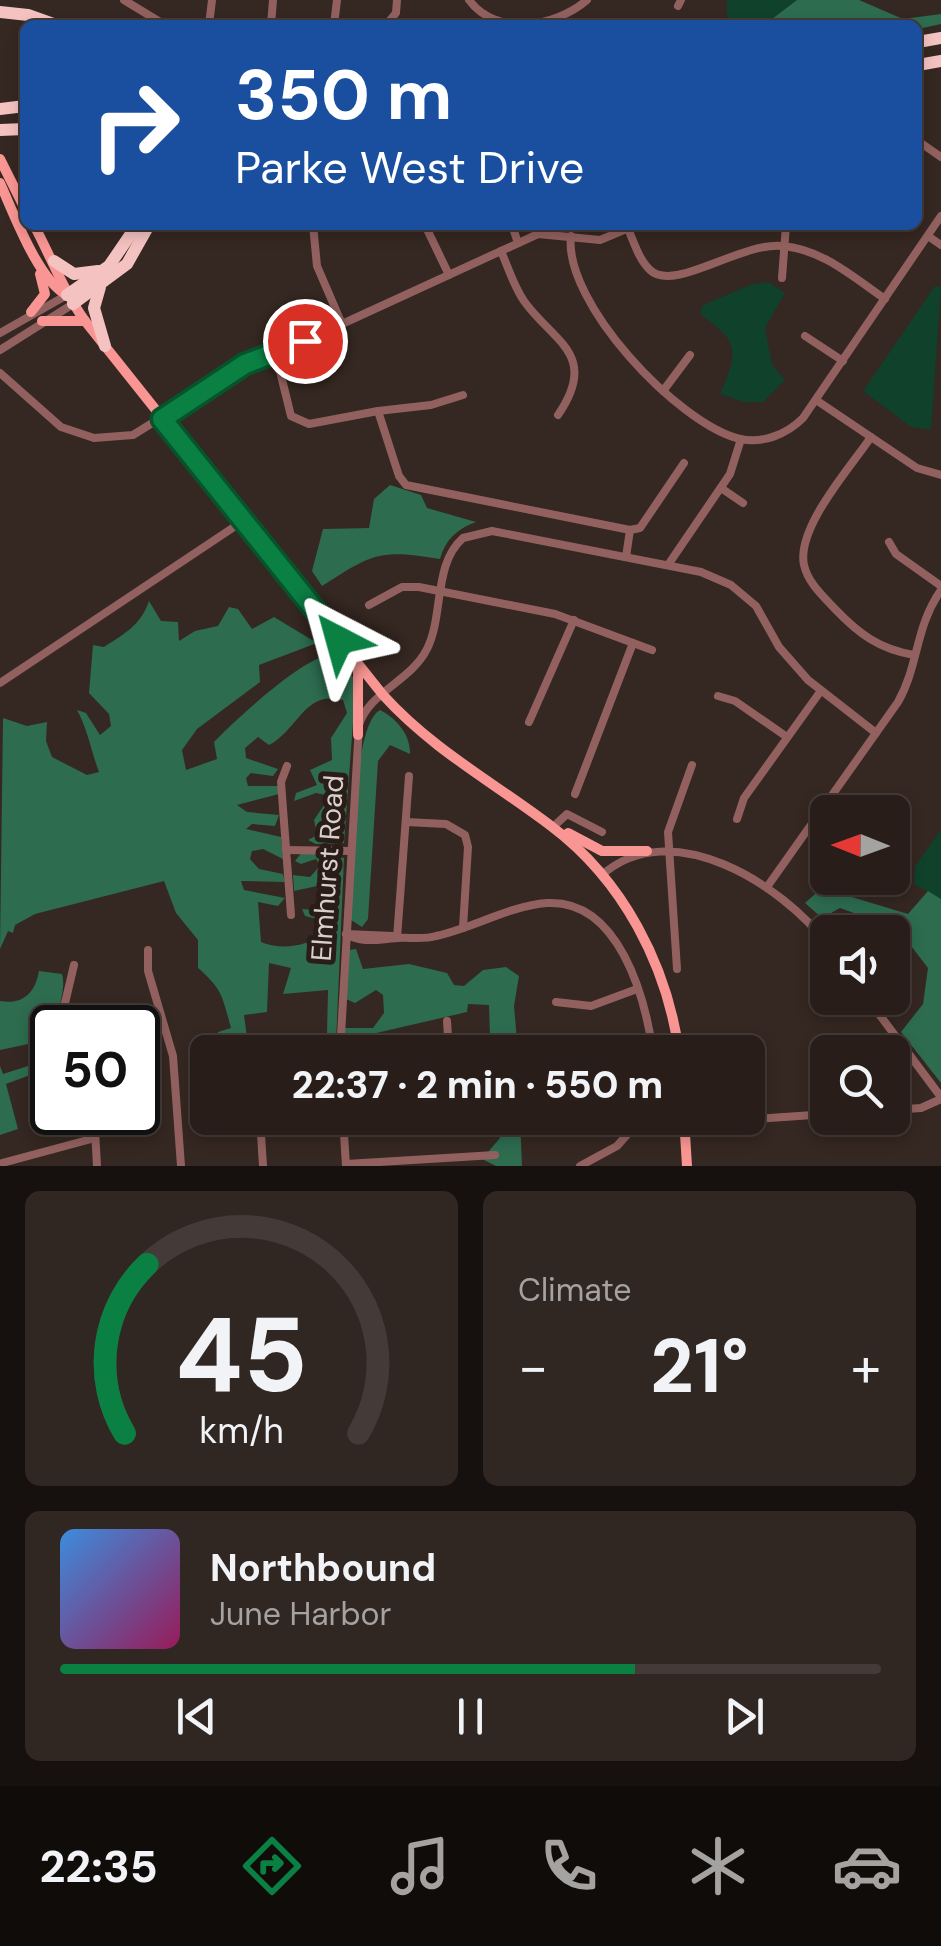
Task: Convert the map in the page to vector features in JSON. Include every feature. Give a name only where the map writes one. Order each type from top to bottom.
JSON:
[{"type":"highway","points":[[0,16],[28,15],[42,20]]},
{"type":"highway","points":[[70,299],[110,266],[134,230]]},
{"type":"highway","points":[[70,299],[101,285],[127,264],[145,230]]},
{"type":"highway","points":[[54,261],[80,275],[110,266]]},
{"type":"highway","points":[[101,285],[94,308],[104,346]]},
{"type":"main road","points":[[0,159],[20,199]]},
{"type":"main road","points":[[0,184],[20,226]]},
{"type":"main road","points":[[16,219],[23,246],[44,282],[45,294],[31,312]]},
{"type":"main road","points":[[22,230],[56,289],[70,299]]},
{"type":"main road","points":[[37,230],[85,321],[383,695],[446,756],[555,828],[596,849],[647,851]]},
{"type":"main road","points":[[42,321],[66,317],[85,321]]},
{"type":"main road","points":[[358,664],[358,734]]},
{"type":"main road","points":[[555,828],[602,875],[643,936],[661,975],[675,1035]]},
{"type":"main road","points":[[685,1135],[687,1166]]},
{"type":"street","points":[[124,0],[158,20]]},
{"type":"street","points":[[469,0],[483,15],[499,20]]},
{"type":"street","points":[[554,20],[587,0]]},
{"type":"street","points":[[571,236],[572,257],[607,330],[634,366],[663,392],[714,427],[741,439],[771,438],[788,430],[816,400],[941,216]]},
{"type":"street","points":[[313,230],[317,266],[342,324]]},
{"type":"street","points":[[427,230],[449,275]]},
{"type":"street","points":[[514,230],[518,243]]},
{"type":"street","points":[[0,373],[42,415],[78,433],[103,438],[133,436],[245,364],[538,234],[600,240],[625,230]]},
{"type":"street","points":[[633,230],[648,268],[664,278],[681,277],[738,251],[785,246],[824,258],[885,299]]},
{"type":"street","points":[[782,278],[786,230]]},
{"type":"street","points":[[928,236],[941,245]]},
{"type":"street","points":[[501,251],[526,304],[555,330],[570,356],[570,395],[558,415]]},
{"type":"street","points":[[0,332],[31,312],[70,299]]},
{"type":"street","points":[[0,350],[70,299]]},
{"type":"street","points":[[805,336],[842,361]]},
{"type":"street","points":[[275,351],[291,416],[309,424],[431,405],[463,395]]},
{"type":"street","points":[[663,392],[690,355]]},
{"type":"street","points":[[816,400],[917,468],[941,475]]},
{"type":"street","points":[[378,411],[398,476],[412,488],[630,530],[640,528],[684,463]]},
{"type":"street","points":[[871,438],[811,526],[803,563],[818,590],[860,633],[882,647],[914,654]]},
{"type":"street","points":[[668,565],[735,466],[741,439]]},
{"type":"street","points":[[721,488],[742,503]]},
{"type":"street","points":[[0,683],[243,521]]},
{"type":"street","points":[[630,530],[626,557],[716,577],[742,592],[761,613],[786,656],[820,692],[876,733]]},
{"type":"street","name":"Elmhurst Road","points":[[341,1035],[358,734],[362,718],[408,676],[428,649],[447,561],[458,541],[474,532],[492,531],[626,557]]},
{"type":"street","points":[[768,887],[904,692],[923,619],[941,588],[896,554],[889,542]]},
{"type":"street","points":[[369,605],[402,588],[441,591],[574,620],[652,650]]},
{"type":"street","points":[[529,722],[574,620]]},
{"type":"street","points":[[575,794],[633,643]]},
{"type":"street","points":[[737,819],[744,798],[820,692]]},
{"type":"street","points":[[718,696],[734,701],[786,737]]},
{"type":"street","points":[[288,766],[281,782],[291,915]]},
{"type":"street","points":[[678,969],[669,823],[692,766]]},
{"type":"street","points":[[398,938],[408,776]]},
{"type":"street","points":[[555,828],[567,814],[602,832]]},
{"type":"street","points":[[406,822],[446,824],[465,835],[468,847],[463,928]]},
{"type":"street","points":[[286,850],[351,850]]},
{"type":"street","points":[[602,875],[622,858],[670,850],[768,887],[790,902],[810,925]]},
{"type":"street","points":[[346,934],[368,940],[425,938],[541,904],[576,908],[608,932],[638,989],[648,1035]]},
{"type":"street","points":[[148,950],[148,970],[174,1056],[180,1166]]},
{"type":"street","points":[[66,1005],[74,965]]},
{"type":"street","points":[[556,1002],[591,1006],[638,989]]},
{"type":"street","points":[[880,1015],[941,1098],[922,1108],[910,1109]]},
{"type":"street","points":[[448,1021],[448,1035]]},
{"type":"street","points":[[765,1117],[810,1115]]},
{"type":"street","points":[[95,1135],[97,1166]]},
{"type":"street","points":[[261,1135],[263,1166]]},
{"type":"street","points":[[344,1135],[346,1165],[495,1155]]},
{"type":"street","points":[[580,1166],[629,1135]]},
{"type":"street","points":[[2,1163],[95,1138]]},
{"type":"green space","points":[[727,0],[797,0],[771,20],[727,20]]},
{"type":"green space","points":[[797,0],[859,0],[903,19],[941,14],[941,24],[922,28],[922,20],[771,20]]},
{"type":"green space","points":[[768,282],[785,293],[765,328],[772,364],[785,380],[763,402],[744,402],[720,394],[732,348],[722,332],[700,314],[703,305],[750,285]]},
{"type":"green space","points":[[935,286],[941,287],[931,430],[911,427],[863,391]]},
{"type":"green space","points":[[390,485],[421,495],[427,508],[476,522],[453,536],[440,559],[403,554],[378,556],[322,586],[312,571],[323,529],[369,528],[374,499]]},
{"type":"green space","points":[[149,601],[161,621],[178,622],[179,641],[195,631],[218,626],[229,607],[238,609],[252,629],[274,617],[317,643],[259,665],[260,682],[197,729],[182,750],[186,770],[217,759],[214,742],[275,687],[312,661],[340,654],[356,683],[344,843],[316,844],[308,840],[317,835],[314,820],[330,796],[316,793],[294,801],[296,793],[317,785],[310,770],[332,760],[331,738],[347,713],[343,700],[319,700],[269,745],[258,737],[245,748],[246,758],[278,769],[273,776],[251,773],[246,778],[248,786],[278,786],[279,794],[237,805],[247,812],[279,815],[275,826],[252,824],[246,829],[281,837],[283,859],[263,849],[252,851],[250,859],[259,869],[283,874],[285,882],[241,881],[244,890],[285,898],[278,906],[258,902],[261,942],[293,946],[323,934],[321,920],[305,916],[302,909],[315,910],[322,894],[317,886],[294,891],[293,875],[310,877],[320,866],[316,859],[301,864],[295,861],[302,852],[344,858],[336,1035],[327,1035],[328,990],[283,994],[291,968],[269,963],[267,1012],[244,1015],[247,1035],[218,1035],[231,1028],[225,1008],[217,988],[198,968],[198,940],[176,913],[164,881],[35,914],[15,925],[13,933],[8,931],[0,949],[3,718],[27,726],[47,722],[46,741],[52,757],[87,775],[99,772],[77,710],[86,713],[100,735],[111,726],[109,714],[89,693],[93,645],[104,647],[141,616]]},
{"type":"green space","points":[[380,710],[401,728],[410,754],[390,745],[378,761],[368,919],[362,927],[351,920],[355,807],[363,745],[370,722]]},
{"type":"green space","points":[[941,830],[941,899],[914,884],[915,866]]},
{"type":"green space","points":[[928,891],[941,899],[941,1083],[910,1043],[910,1035],[901,1032],[923,1004],[928,968],[910,945],[910,915],[859,915],[840,908],[819,915],[805,903],[814,895],[845,895],[908,914]]},
{"type":"green space","points":[[356,949],[363,969],[409,964],[447,973],[454,985],[464,986],[483,970],[506,967],[519,976],[514,1006],[517,1035],[490,1035],[489,1005],[468,1004],[467,1012],[368,1035],[342,1035],[343,1028],[373,1028],[384,1013],[383,995],[376,990],[355,1003],[346,999],[348,950]]},
{"type":"green space","points":[[39,971],[62,974],[60,1005],[30,1005],[30,1044],[0,1050],[0,1001],[21,999],[34,986]]},
{"type":"green space","points":[[30,1065],[30,1075],[6,1084],[18,1129],[0,1135],[0,1066],[3,1074]]},
{"type":"green space","points":[[499,1135],[521,1135],[522,1166],[496,1166],[482,1159]]},
{"type":"route","points":[[305,341],[245,364],[162,419],[339,640]]}]
